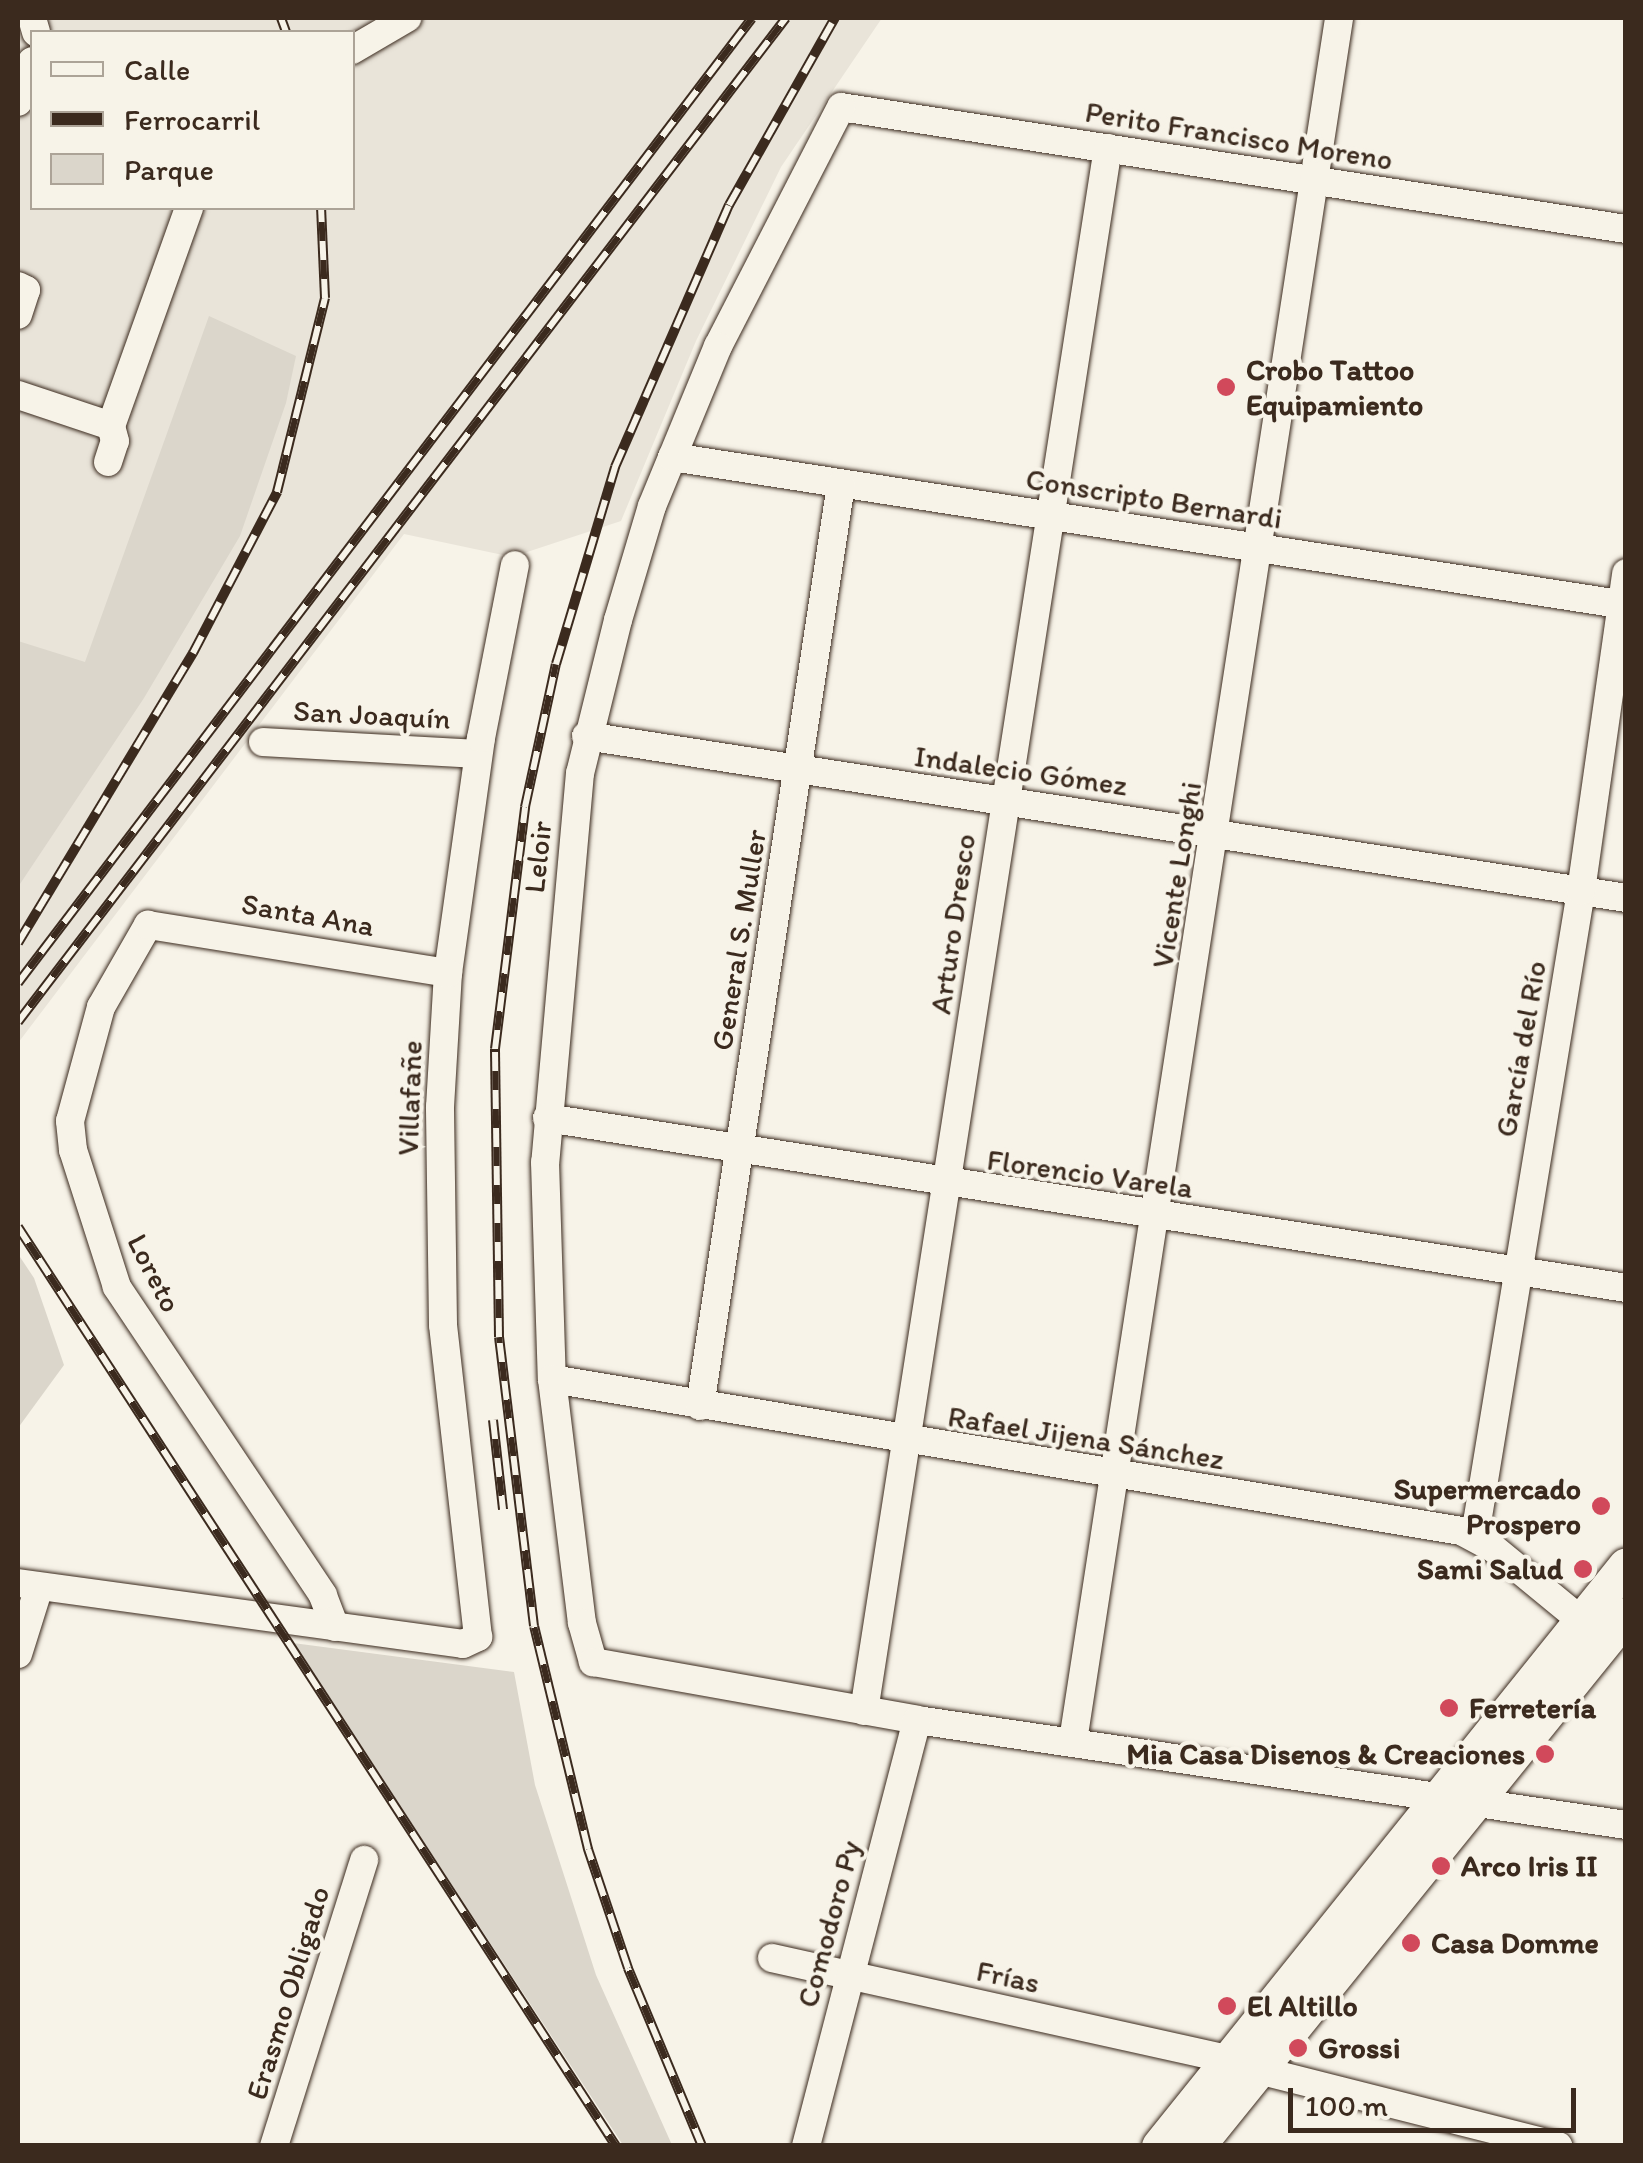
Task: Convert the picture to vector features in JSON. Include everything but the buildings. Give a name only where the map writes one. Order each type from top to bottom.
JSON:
[{"type":"main road","points":[[1459,1798],[1582,1620],[1626,1565]]},
{"type":"main road","points":[[1159,2146],[1243,2064],[1459,1798],[1626,1615]]},
{"type":"main road","points":[[1197,2146],[1243,2064]]},
{"type":"street","points":[[355,48],[406,18]]},
{"type":"street","name":"Vicente Longhi","points":[[1073,1741],[1158,1216],[1339,18]]},
{"type":"street","points":[[18,102],[30,67]]},
{"type":"street","name":"Perito Francisco Moreno","points":[[842,107],[1314,184],[1626,229]]},
{"type":"street","name":"Leloir","points":[[842,107],[736,310],[672,457],[586,736],[546,1118],[552,1379],[582,1622],[593,1662],[864,1711]]},
{"type":"street","name":"Arturo Dresco","points":[[864,1711],[910,1444],[1004,800],[1108,148]]},
{"type":"street","points":[[108,462],[115,441],[111,426],[187,210]]},
{"type":"street","points":[[18,286],[26,290],[18,315]]},
{"type":"street","points":[[18,394],[111,426]]},
{"type":"street","name":"Conscripto Bernardi","points":[[672,457],[1623,604]]},
{"type":"street","name":"General S. Muller","points":[[700,1406],[841,484]]},
{"type":"street","name":"Villafañe","points":[[335,1627],[463,1644],[478,1637],[440,1266],[448,974],[478,754],[515,565]]},
{"type":"street","name":"García del Río","points":[[1475,1535],[1581,891],[1626,573]]},
{"type":"street","name":"Indalecio Gómez","points":[[586,736],[798,774],[1004,800],[1626,898]]},
{"type":"street","name":"San Joaquín","points":[[263,742],[478,754]]},
{"type":"street","name":"Santa Ana","points":[[156,922],[448,974]]},
{"type":"street","name":"Loreto","points":[[156,922],[134,940],[101,1007],[70,1121],[72,1150],[117,1287],[323,1595],[335,1627]]},
{"type":"street","name":"Florencio Varela","points":[[546,1118],[947,1185],[1626,1288]]},
{"type":"street","name":"Rafael Jijena Sánchez","points":[[552,1379],[910,1444],[1475,1535],[1582,1620]]},
{"type":"street","points":[[18,1654],[28,1585],[335,1627]]},
{"type":"street","points":[[864,1711],[1626,1825]]},
{"type":"street","name":"Comodoro Py","points":[[806,2146],[916,1720]]},
{"type":"street","name":"Erasmo Obligado","points":[[274,2146],[364,1860]]},
{"type":"street","name":"Frías","points":[[772,1958],[1243,2064],[1559,2146]]},
{"type":"shaded area","points":[[18,18],[882,18],[781,167],[696,341],[621,521],[512,557],[404,534],[18,1043],[18,41],[27,31]]},
{"type":"green space","points":[[209,316],[296,356],[286,403],[240,536],[144,698],[18,887],[18,641],[85,662]]},
{"type":"green space","points":[[18,1254],[34,1278],[64,1365],[18,1428]]},
{"type":"green space","points":[[293,1643],[514,1672],[535,1785],[596,1975],[672,2145],[623,2145]]},
{"type":"railway","points":[[281,18],[285,30]]},
{"type":"railway","points":[[18,983],[752,18]]},
{"type":"railway","points":[[18,1022],[786,18]]},
{"type":"railway","points":[[702,2146],[628,1968],[588,1849],[534,1626],[499,1337],[495,1049],[525,807],[556,664],[615,467],[729,205],[835,18]]},
{"type":"railway","points":[[18,943],[193,653],[277,492],[325,298],[321,210]]},
{"type":"railway","points":[[18,1227],[616,2146]]},
{"type":"railway","points":[[493,1420],[503,1509]]},
{"type":"place","name":"Crobo Tattoo Equipamiento","points":[[1226,387]]},
{"type":"place","name":"Supermercado Prospero","points":[[1601,1506]]},
{"type":"place","name":"Sami Salud","points":[[1583,1569]]},
{"type":"place","name":"Ferretería","points":[[1449,1708]]},
{"type":"place","name":"Mia Casa Disenos & Creaciones","points":[[1545,1754]]},
{"type":"place","name":"Arco Iris II","points":[[1441,1866]]},
{"type":"place","name":"Casa Domme","points":[[1411,1943]]},
{"type":"place","name":"El Altillo","points":[[1227,2006]]},
{"type":"place","name":"Grossi","points":[[1298,2048]]}]
